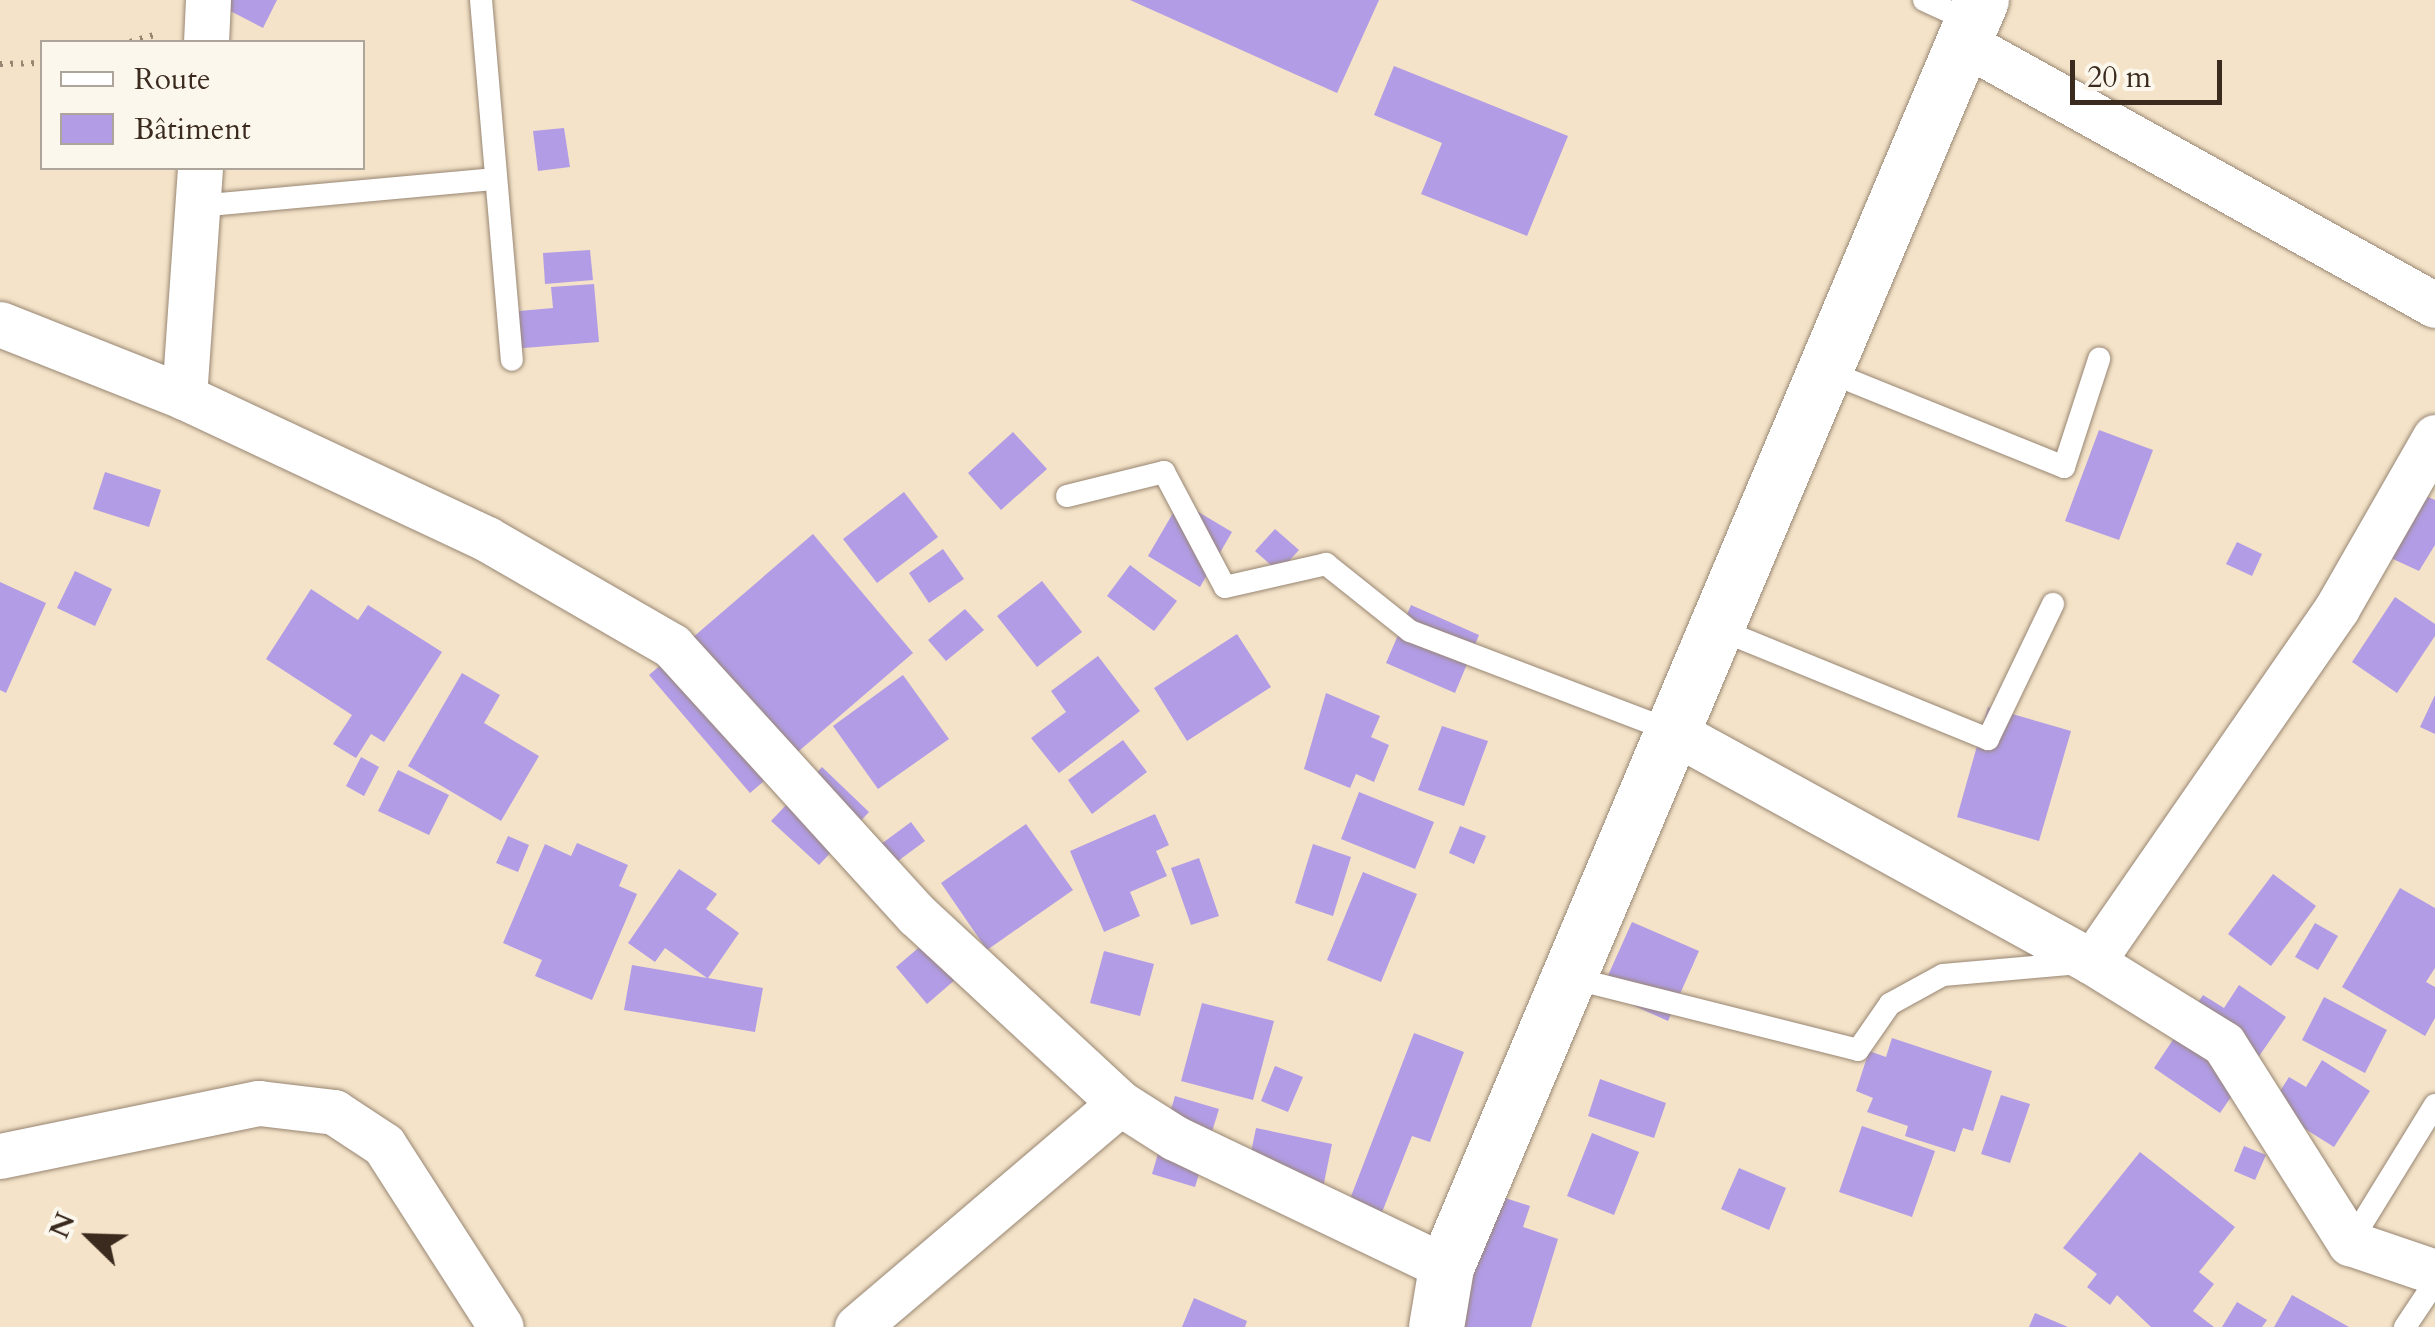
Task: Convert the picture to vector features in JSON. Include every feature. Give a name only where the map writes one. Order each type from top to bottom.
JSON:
[{"type":"main road","points":[[1436,1327],[1446,1267],[1824,370],[1960,16]]},
{"type":"street","points":[[206,40],[208,0]]},
{"type":"street","points":[[1960,16],[2435,305]]},
{"type":"street","points":[[184,397],[199,187]]},
{"type":"street","points":[[0,324],[184,397],[487,539],[672,646],[917,916],[1120,1103],[1176,1138],[1446,1267]]},
{"type":"street","points":[[2092,962],[2337,608],[2435,438]]},
{"type":"street","points":[[1672,731],[2092,962],[2224,1044],[2350,1243],[2435,1272]]},
{"type":"street","points":[[0,1156],[259,1103],[334,1112],[384,1145],[501,1327]]},
{"type":"street","points":[[857,1327],[1120,1103]]},
{"type":"lane","points":[[481,0],[512,360]]},
{"type":"lane","points":[[199,187],[496,179]]},
{"type":"lane","points":[[1824,370],[2064,468],[2098,359]]},
{"type":"lane","points":[[1068,496],[1164,472],[1225,587],[1326,564],[1410,631],[1672,731]]},
{"type":"lane","points":[[1716,628],[1988,740],[2054,604]]},
{"type":"lane","points":[[1568,978],[1858,1050],[1890,1004],[1943,975],[2092,962]]},
{"type":"lane","points":[[2350,1243],[2435,1105]]},
{"type":"lane","points":[[2405,1327],[2435,1282]]},
{"type":"path","points":[[0,64],[40,63]]},
{"type":"building","points":[[209,0],[277,0],[263,28]]},
{"type":"building","points":[[1130,0],[1379,0],[1337,93]]},
{"type":"building","points":[[1394,66],[1568,136],[1527,236],[1421,194],[1442,143],[1374,115]]},
{"type":"building","points":[[564,128],[570,167],[538,171],[533,131]]},
{"type":"building","points":[[590,250],[593,280],[545,284],[543,253]]},
{"type":"building","points":[[594,284],[599,342],[500,350],[498,313],[553,308],[551,287]]},
{"type":"building","points":[[2099,430],[2153,450],[2119,540],[2065,521]]},
{"type":"building","points":[[1013,432],[1047,469],[1001,510],[968,473]]},
{"type":"building","points":[[105,472],[161,490],[149,527],[93,509]]},
{"type":"building","points":[[2410,489],[2435,500],[2435,545],[2419,571],[2380,553]]},
{"type":"building","points":[[904,492],[938,537],[877,583],[843,539]]},
{"type":"building","points":[[1180,501],[1232,532],[1200,587],[1148,556]]},
{"type":"building","points":[[1275,529],[1299,550],[1279,572],[1255,551]]},
{"type":"building","points":[[813,534],[913,653],[750,793],[649,675]]},
{"type":"building","points":[[2237,542],[2262,554],[2252,576],[2226,564]]},
{"type":"building","points":[[943,549],[964,579],[929,603],[909,573]]},
{"type":"building","points":[[1130,565],[1177,601],[1154,631],[1107,596]]},
{"type":"building","points":[[75,571],[112,589],[95,626],[57,608]]},
{"type":"building","points":[[1042,581],[1082,632],[1037,667],[997,616]]},
{"type":"building","points":[[0,582],[46,603],[6,693],[0,690]]},
{"type":"building","points":[[311,589],[358,620],[368,605],[442,652],[384,742],[371,734],[356,758],[333,744],[352,715],[266,659]]},
{"type":"building","points":[[2395,597],[2435,624],[2435,636],[2397,693],[2352,662]]},
{"type":"building","points":[[1411,605],[1479,635],[1455,693],[1386,663]]},
{"type":"building","points":[[965,609],[984,630],[946,661],[928,640]]},
{"type":"building","points":[[1237,634],[1271,687],[1187,741],[1154,688]]},
{"type":"building","points":[[1098,656],[1140,711],[1059,773],[1031,738],[1066,712],[1051,691]]},
{"type":"building","points":[[462,673],[500,695],[484,723],[539,756],[501,821],[408,766]]},
{"type":"building","points":[[903,675],[949,739],[878,789],[833,726]]},
{"type":"building","points":[[1326,693],[1380,716],[1371,737],[1389,745],[1374,782],[1356,774],[1350,788],[1304,769]]},
{"type":"building","points":[[2435,695],[2435,734],[2420,727]]},
{"type":"building","points":[[1988,707],[2071,731],[2039,841],[1957,817]]},
{"type":"building","points":[[1442,726],[1488,741],[1464,806],[1418,790]]},
{"type":"building","points":[[1123,740],[1147,772],[1092,814],[1068,780]]},
{"type":"building","points":[[361,757],[379,767],[364,796],[346,786]]},
{"type":"building","points":[[822,767],[869,812],[819,865],[771,821]]},
{"type":"building","points":[[398,770],[449,795],[429,835],[378,811]]},
{"type":"building","points":[[1359,792],[1434,822],[1415,869],[1341,839]]},
{"type":"building","points":[[1155,814],[1169,845],[1156,851],[1167,876],[1130,892],[1140,916],[1104,932],[1070,851]]},
{"type":"building","points":[[911,822],[925,841],[883,872],[869,853]]},
{"type":"building","points":[[1026,824],[1073,890],[987,950],[941,883]]},
{"type":"building","points":[[1460,826],[1486,836],[1474,864],[1449,853]]},
{"type":"building","points":[[508,836],[529,845],[518,872],[496,863]]},
{"type":"building","points":[[577,843],[628,865],[619,886],[637,894],[592,1000],[535,976],[542,960],[503,943],[545,844],[571,856]]},
{"type":"building","points":[[1313,844],[1351,857],[1333,916],[1295,903]]},
{"type":"building","points":[[1199,858],[1219,916],[1191,925],[1171,868]]},
{"type":"building","points":[[679,869],[717,894],[706,909],[739,933],[708,978],[763,988],[755,1032],[624,1010],[632,965],[707,978],[665,948],[655,962],[628,943]]},
{"type":"building","points":[[1363,872],[1417,894],[1381,982],[1327,960]]},
{"type":"building","points":[[2273,874],[2316,906],[2271,966],[2228,934]]},
{"type":"building","points":[[2400,888],[2435,908],[2435,968],[2426,982],[2435,987],[2435,1018],[2425,1036],[2342,987]]},
{"type":"building","points":[[1632,922],[1699,951],[1668,1021],[1601,991]]},
{"type":"building","points":[[2315,923],[2338,936],[2318,970],[2295,957]]},
{"type":"building","points":[[923,944],[978,960],[927,1004],[896,967]]},
{"type":"building","points":[[1104,951],[1154,964],[1140,1016],[1090,1003]]},
{"type":"building","points":[[2239,985],[2286,1017],[2220,1113],[2154,1068],[2203,995],[2224,1008]]},
{"type":"building","points":[[2324,997],[2387,1030],[2365,1073],[2302,1040]]},
{"type":"building","points":[[1202,1003],[1274,1021],[1253,1100],[1181,1081]]},
{"type":"building","points":[[1414,1033],[1464,1052],[1430,1142],[1412,1136],[1377,1225],[1345,1212]]},
{"type":"building","points":[[1892,1038],[1992,1071],[1973,1131],[1963,1128],[1955,1152],[1905,1136],[1908,1126],[1867,1112],[1873,1098],[1856,1091],[1869,1051],[1886,1057]]},
{"type":"building","points":[[2322,1060],[2370,1091],[2334,1147],[2270,1107],[2289,1077],[2306,1087]]},
{"type":"building","points":[[1275,1066],[1303,1077],[1288,1112],[1261,1101]]},
{"type":"building","points":[[1600,1079],[1666,1103],[1654,1138],[1588,1116]]},
{"type":"building","points":[[2001,1095],[2030,1104],[2010,1163],[1981,1154]]},
{"type":"building","points":[[1175,1096],[1219,1109],[1195,1187],[1152,1174]]},
{"type":"building","points":[[1862,1126],[1935,1151],[1912,1217],[1839,1192]]},
{"type":"building","points":[[1256,1128],[1332,1144],[1320,1202],[1244,1186]]},
{"type":"building","points":[[1592,1133],[1639,1152],[1614,1215],[1567,1196]]},
{"type":"building","points":[[2244,1146],[2266,1155],[2255,1180],[2234,1171]]},
{"type":"building","points":[[2140,1152],[2235,1227],[2199,1272],[2214,1284],[2193,1311],[2214,1327],[2151,1327],[2117,1295],[2110,1305],[2087,1287],[2097,1274],[2063,1248]]},
{"type":"building","points":[[1739,1168],[1786,1188],[1769,1230],[1721,1209]]},
{"type":"building","points":[[1496,1195],[1530,1206],[1523,1227],[1558,1239],[1531,1327],[1455,1327]]},
{"type":"building","points":[[2292,1295],[2349,1327],[2274,1327]]},
{"type":"building","points":[[1194,1298],[1247,1321],[1245,1327],[1182,1327]]},
{"type":"building","points":[[2237,1302],[2267,1320],[2262,1327],[2222,1327]]},
{"type":"building","points":[[2035,1313],[2068,1327],[2029,1327]]}]
